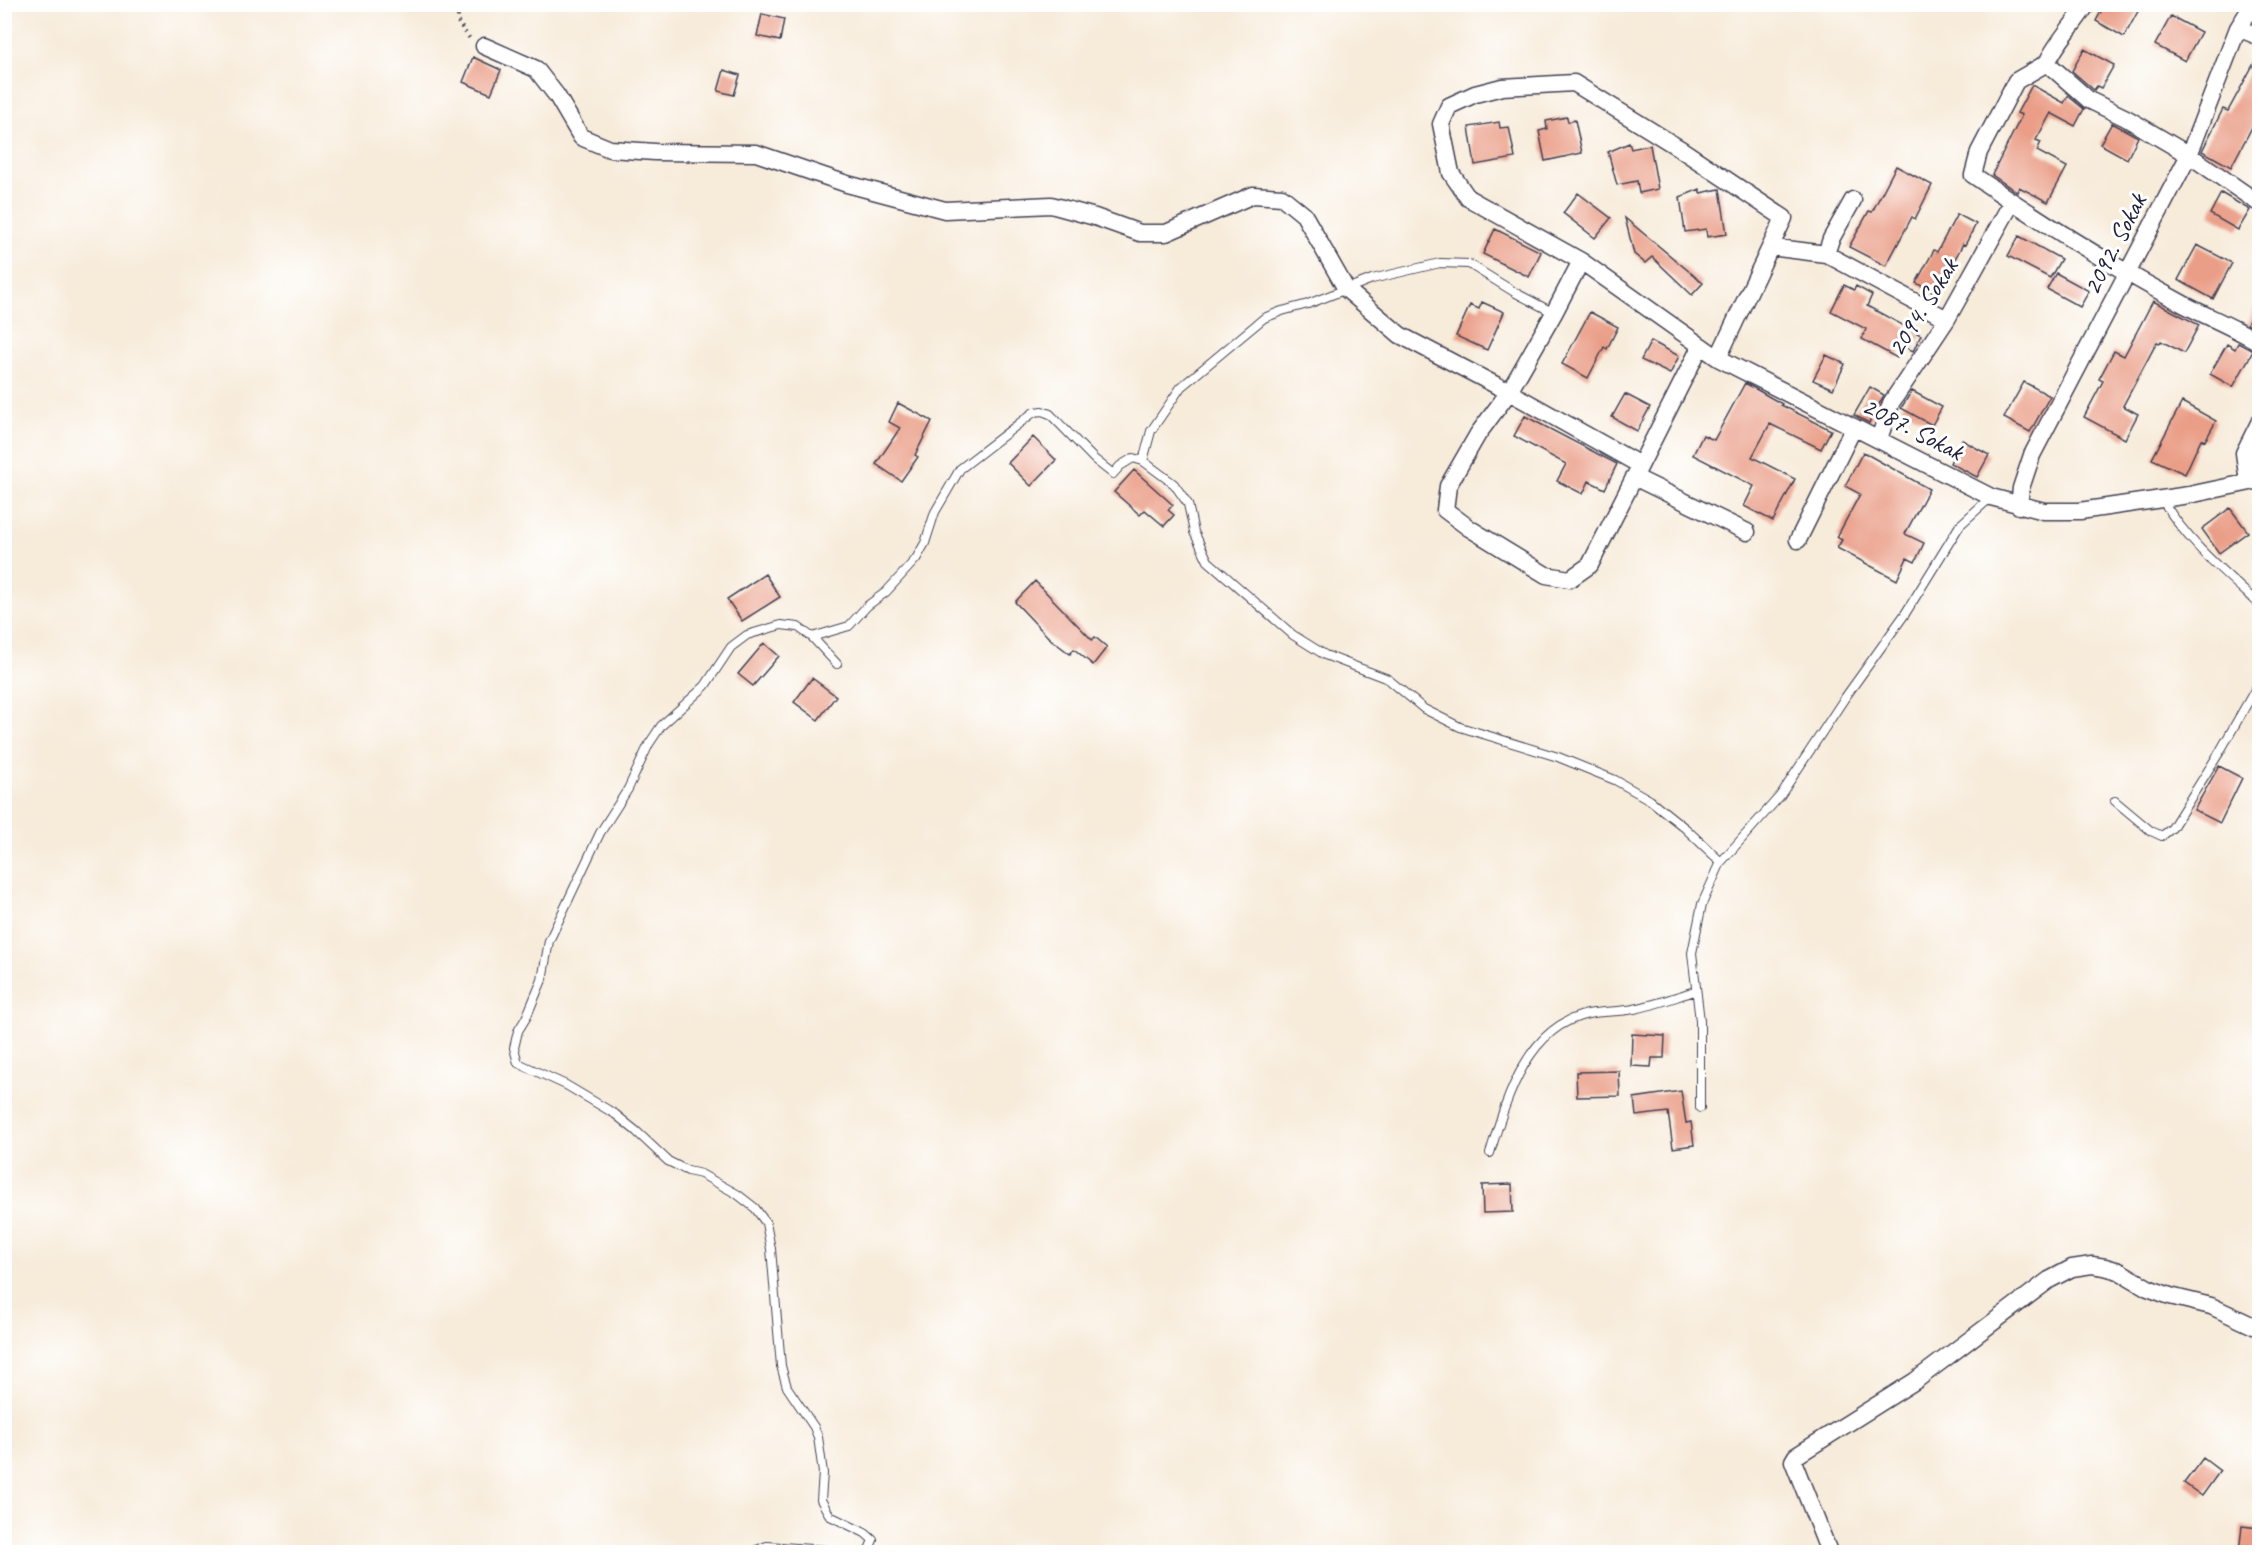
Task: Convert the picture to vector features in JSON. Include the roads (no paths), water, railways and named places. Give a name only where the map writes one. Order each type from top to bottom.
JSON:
[{"type":"street","points":[[2087,4],[2077,20],[2054,47],[2047,63],[2016,81],[1979,152],[1973,175],[2012,202],[2127,272],[2259,343]]},
{"type":"street","name":"2092. Sokak","points":[[2019,506],[2021,488],[2032,455],[2189,155],[2238,28],[2253,4]]},
{"type":"street","points":[[2238,28],[2259,37]]},
{"type":"street","points":[[484,46],[536,69],[557,96],[581,137],[610,149],[756,153],[847,184],[945,210],[1051,205],[1140,233],[1166,233],[1253,195],[1282,197],[1304,215],[1346,289],[1400,335],[1509,392],[1637,471],[1747,532]]},
{"type":"street","points":[[2047,63],[2089,100],[2126,118],[2189,155],[2259,204]]},
{"type":"street","name":"2087. Sokak","points":[[1770,247],[1784,218],[1679,148],[1574,83],[1502,87],[1475,94],[1449,106],[1441,124],[1451,173],[1468,198],[1581,261],[1718,358],[1991,497],[2044,511],[2080,511],[2162,499],[2254,481]]},
{"type":"street","points":[[1826,254],[1831,239],[1853,200]]},
{"type":"street","name":"2094. Sokak","points":[[1879,439],[1891,403],[1947,319],[2012,202]]},
{"type":"street","points":[[1718,358],[1770,247],[1826,254],[1947,319]]},
{"type":"street","points":[[1581,261],[1509,392],[1478,434],[1448,486],[1445,510],[1469,528],[1546,575],[1570,579],[1590,565],[1700,347]]},
{"type":"street","points":[[2254,481],[2244,453],[2259,421]]},
{"type":"street","points":[[1798,540],[1854,427]]},
{"type":"street","points":[[1829,1552],[1793,1461],[1796,1456],[1924,1375],[2061,1272],[2092,1265],[2119,1271],[2148,1288],[2211,1306],[2259,1329]]},
{"type":"lane","points":[[1143,461],[1151,431],[1181,387],[1264,318],[1395,273],[1440,263],[1469,264],[1554,313]]},
{"type":"lane","points":[[812,637],[849,626],[867,606],[892,586],[916,558],[925,543],[935,512],[960,469],[1034,412],[1042,411],[1050,414],[1094,459],[1113,474],[1120,466],[1133,458],[1143,461],[1174,484],[1188,504],[1194,532],[1208,561],[1293,635],[1325,655],[1388,679],[1424,709],[1460,727],[1558,757],[1634,790],[1685,828],[1720,862]]},
{"type":"lane","points":[[1700,1108],[1700,1021],[1692,953],[1702,904],[1720,862],[1780,796],[1844,699],[1905,614],[1960,525],[1991,497]]},
{"type":"lane","points":[[2162,499],[2175,522],[2194,543],[2259,605]]},
{"type":"lane","points":[[837,664],[812,637],[798,627],[781,625],[747,635],[731,647],[705,686],[661,726],[649,744],[628,789],[600,833],[549,941],[542,980],[518,1031],[514,1048],[518,1063],[566,1085],[615,1114],[668,1161],[687,1171],[701,1174],[736,1194],[755,1208],[766,1223],[771,1250],[781,1366],[787,1387],[814,1427],[818,1437],[824,1473],[821,1500],[830,1516],[866,1533],[873,1540],[868,1552]]},
{"type":"lane","points":[[2115,801],[2151,831],[2162,836],[2172,828],[2219,753],[2259,681]]},
{"type":"lane","points":[[1490,1153],[1503,1109],[1518,1075],[1530,1054],[1548,1035],[1567,1022],[1587,1014],[1634,1010],[1695,992]]},
{"type":"lane","points":[[752,1552],[767,1546],[834,1552]]}]
